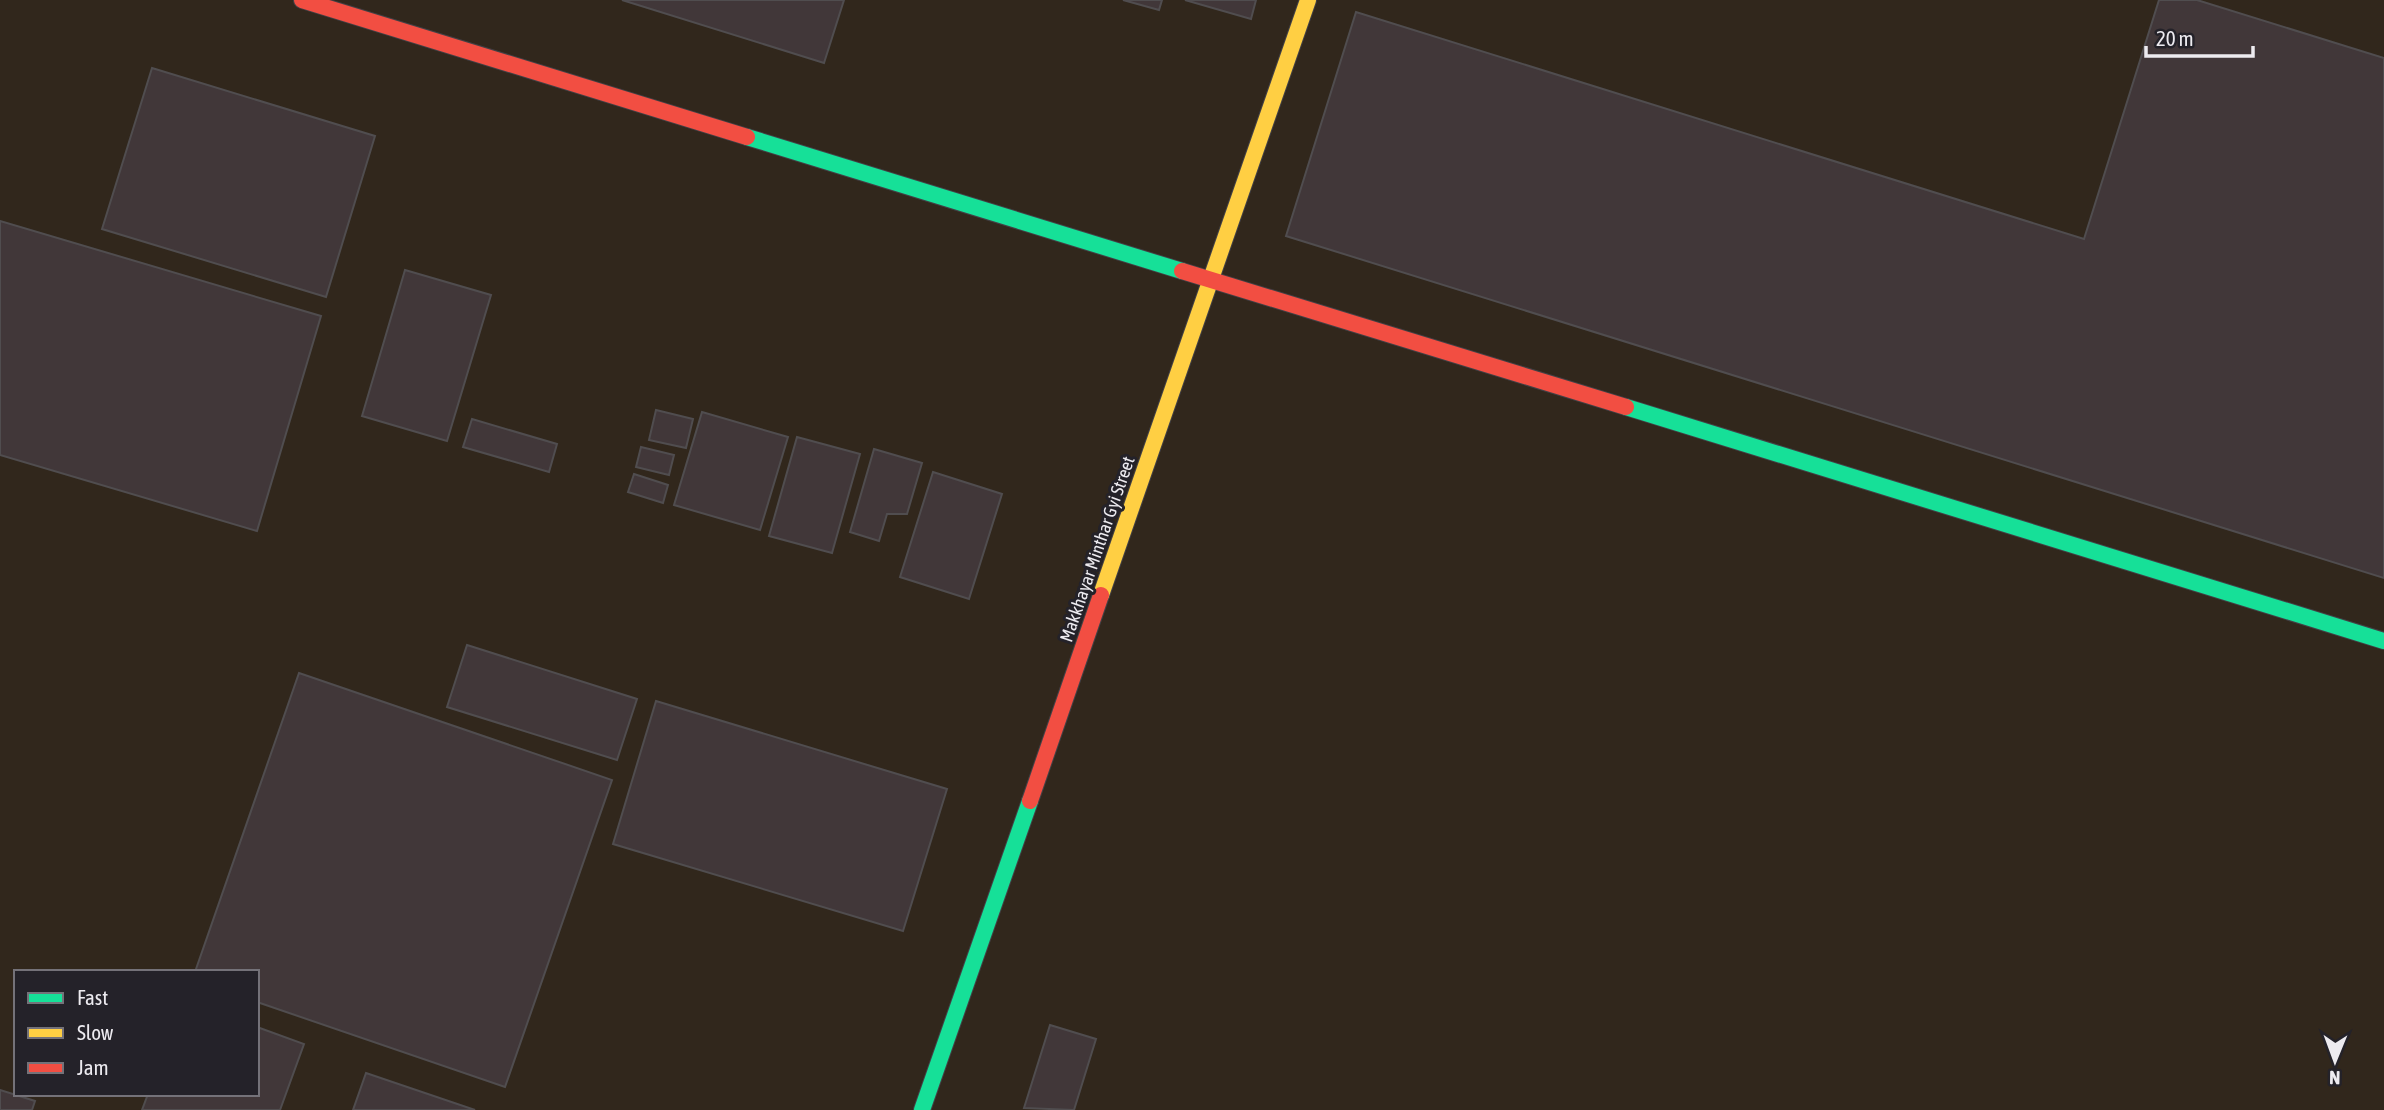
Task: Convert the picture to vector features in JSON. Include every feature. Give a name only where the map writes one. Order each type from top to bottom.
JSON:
[{"type":"street","points":[[302,0],[2384,640]]},
{"type":"street","name":"Makkhayar Minthar Gyi Street","points":[[922,1110],[1308,0]]},
{"type":"shaded area","points":[[0,0],[2384,0],[2384,1110],[0,1110]]},
{"type":"building","points":[[622,0],[844,0],[824,63]]},
{"type":"building","points":[[1123,0],[1162,0],[1159,10]]},
{"type":"building","points":[[1185,0],[1256,0],[1251,19]]},
{"type":"building","points":[[2159,0],[2197,0],[2384,58],[2384,578],[1286,236],[1356,12],[2084,239]]},
{"type":"building","points":[[152,68],[375,136],[326,297],[102,229]]},
{"type":"building","points":[[0,221],[321,316],[257,531],[0,455]]},
{"type":"building","points":[[405,270],[491,295],[447,441],[362,416]]},
{"type":"building","points":[[656,410],[693,419],[686,448],[649,440]]},
{"type":"building","points":[[702,412],[788,437],[760,530],[674,505]]},
{"type":"building","points":[[472,419],[557,444],[549,472],[463,447]]},
{"type":"building","points":[[797,437],[860,454],[832,553],[769,536]]},
{"type":"building","points":[[641,447],[674,455],[669,475],[636,467]]},
{"type":"building","points":[[874,449],[922,463],[907,514],[887,514],[879,541],[850,532]]},
{"type":"building","points":[[933,472],[1002,494],[969,599],[900,577]]},
{"type":"building","points":[[634,474],[668,485],[663,503],[628,492]]},
{"type":"building","points":[[467,645],[637,699],[617,760],[447,707]]},
{"type":"building","points":[[299,673],[612,780],[505,1087],[259,1003],[259,970],[196,970]]},
{"type":"building","points":[[656,701],[947,789],[903,931],[613,844]]},
{"type":"building","points":[[1050,1025],[1096,1039],[1074,1110],[1024,1108]]},
{"type":"building","points":[[259,1028],[304,1044],[280,1110],[142,1110],[147,1096],[259,1096]]},
{"type":"building","points":[[366,1073],[475,1110],[353,1110]]},
{"type":"building","points":[[0,1090],[35,1101],[32,1110],[0,1110]]},
{"type":"traffic: fast","points":[[747,137],[1182,271]]},
{"type":"traffic: fast","points":[[1626,407],[2384,641]]},
{"type":"traffic: fast","points":[[922,1110],[1030,801]]},
{"type":"traffic: slow","points":[[1101,595],[1308,0]]},
{"type":"traffic: jam","points":[[302,0],[747,137]]},
{"type":"traffic: jam","points":[[1182,271],[1626,407]]},
{"type":"traffic: jam","points":[[1030,801],[1101,595]]}]
